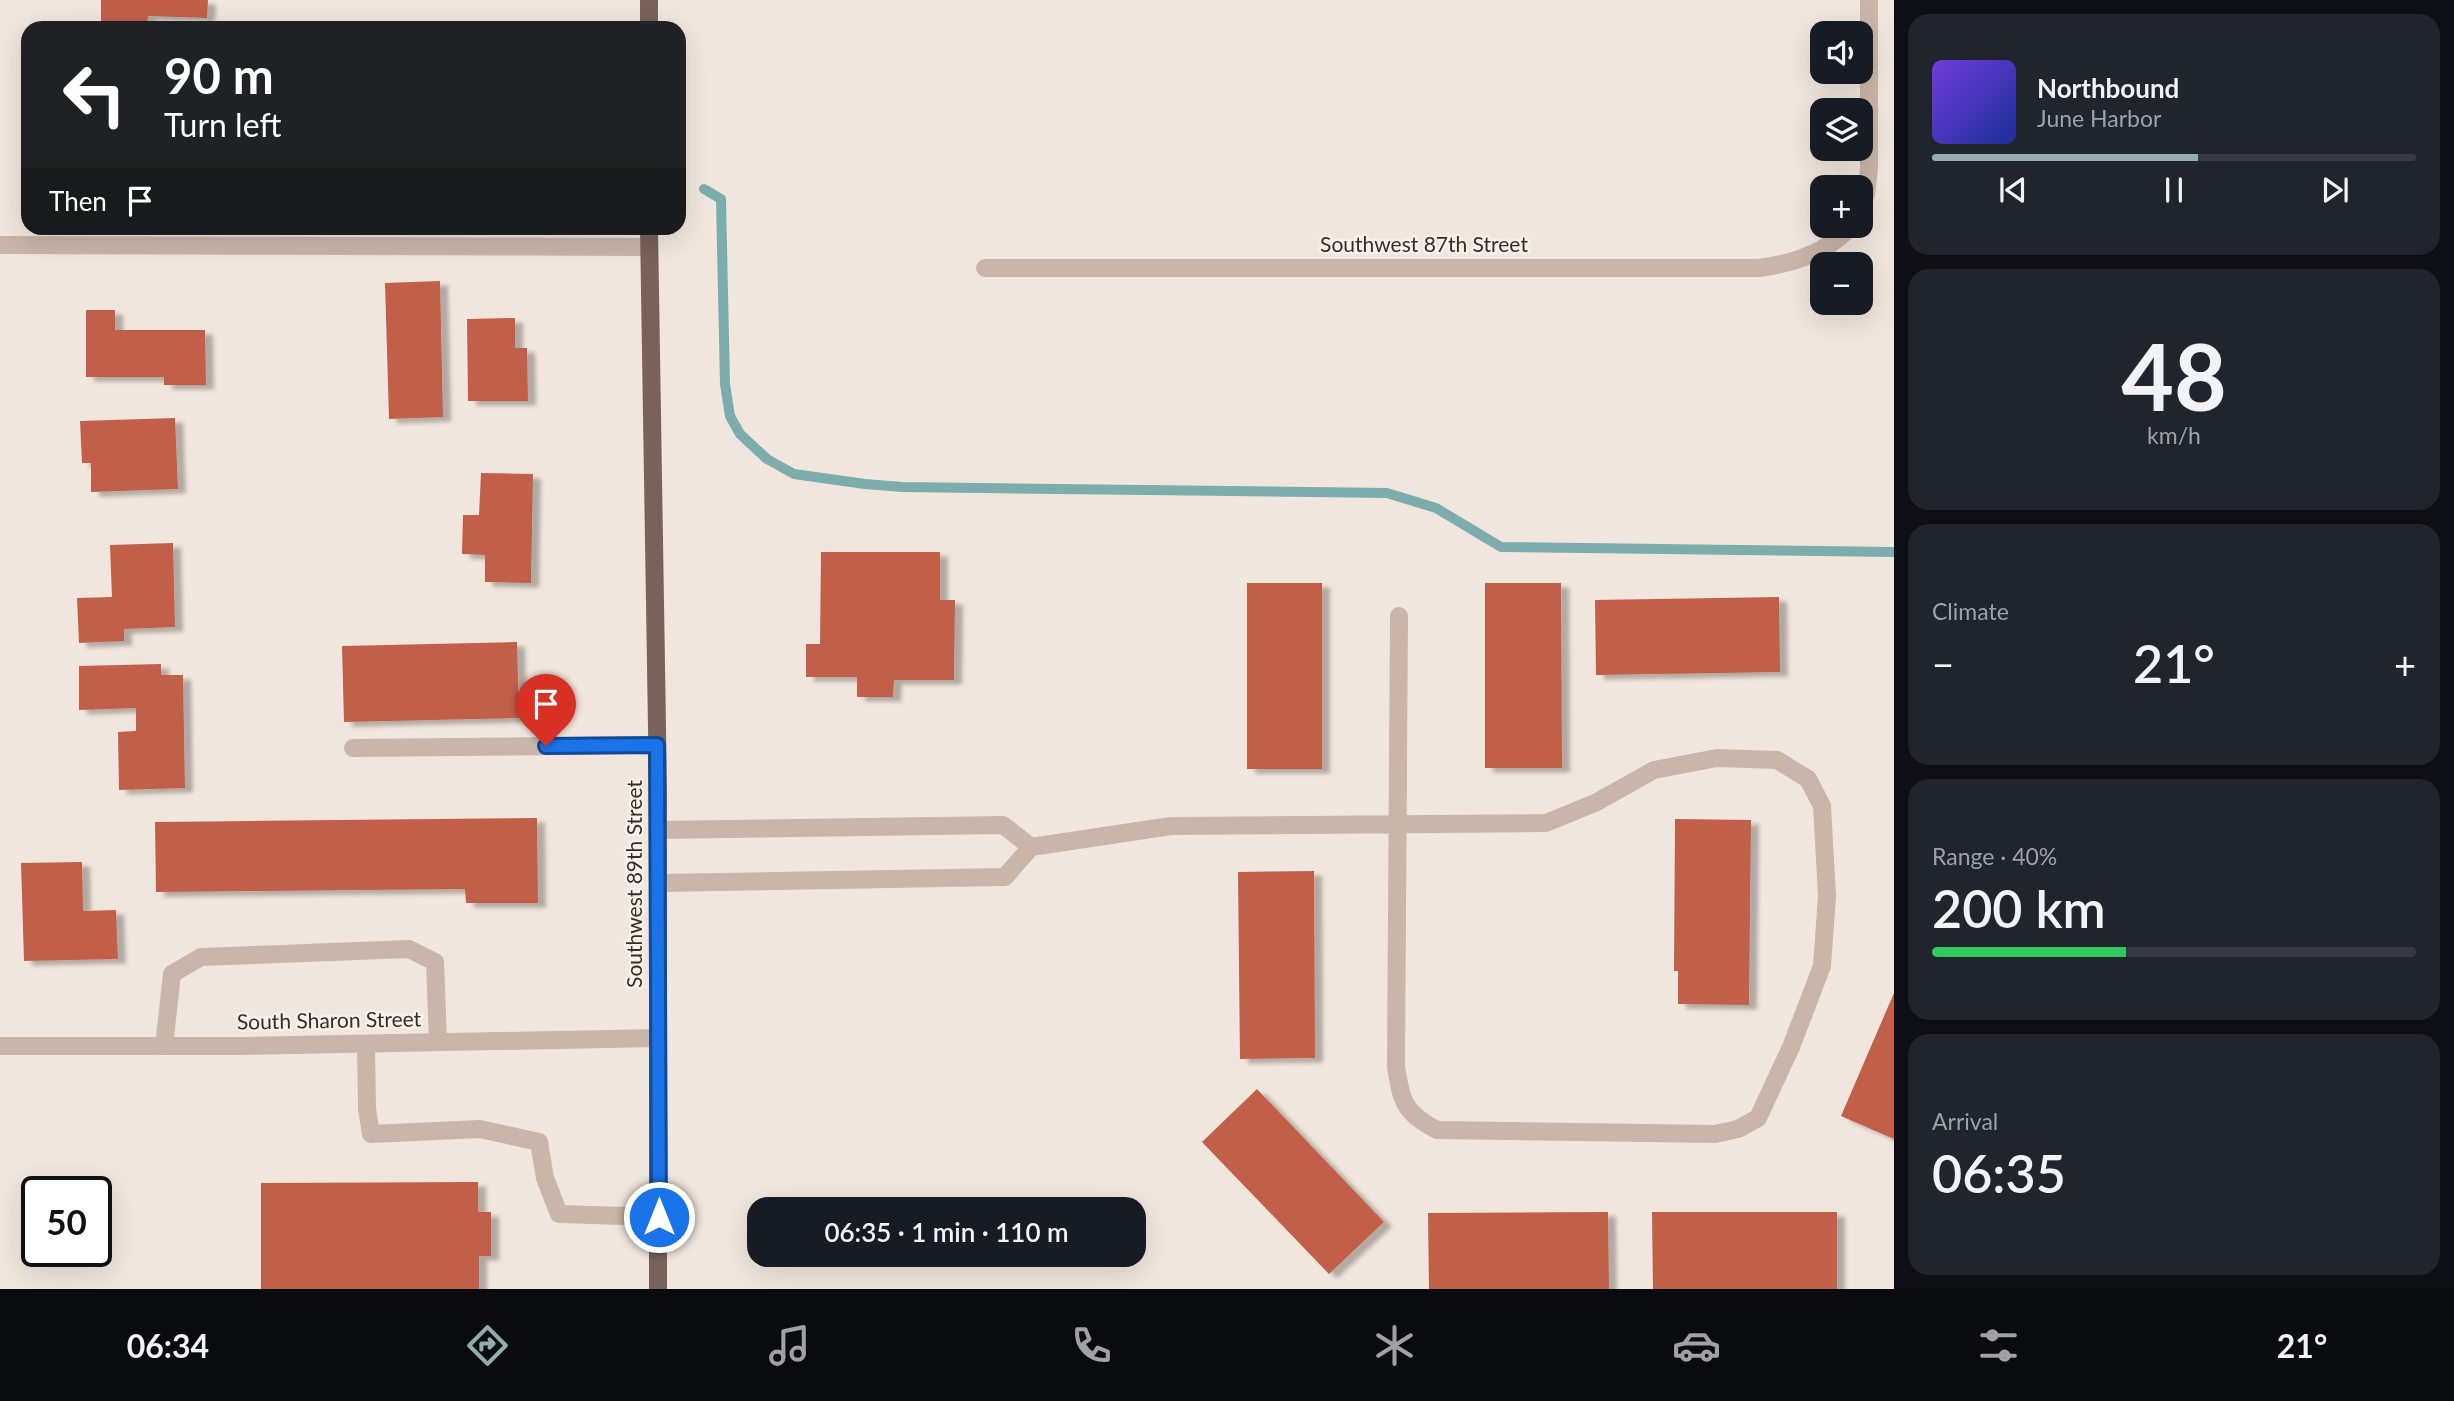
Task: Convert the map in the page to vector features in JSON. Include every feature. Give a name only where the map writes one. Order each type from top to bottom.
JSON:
[{"type":"main road","points":[[649,0],[649,21]]},
{"type":"main road","name":"Southwest 89th Street","points":[[649,235],[658,831],[659,1289]]},
{"type":"street","points":[[1868,175],[1869,0]]},
{"type":"street","name":"Southwest 87th Street","points":[[985,268],[1758,268],[1782,265],[1830,245],[1838,238]]},
{"type":"street","points":[[0,245],[649,247]]},
{"type":"street","points":[[658,883],[1005,877],[1031,847],[1171,826],[1399,824],[1546,823],[1595,803],[1654,770],[1717,758],[1777,760],[1808,779],[1822,806],[1827,897],[1822,966],[1791,1046],[1758,1118],[1738,1129],[1715,1134],[1437,1130],[1419,1121],[1401,1099],[1396,1066],[1399,824],[1399,616]]},
{"type":"street","points":[[353,748],[657,745]]},
{"type":"street","points":[[658,831],[1003,825],[1031,847]]},
{"type":"street","points":[[164,1046],[172,974],[201,957],[409,949],[435,962],[438,1042]]},
{"type":"street","name":"South Sharon Street","points":[[0,1046],[366,1044],[659,1038]]},
{"type":"street","points":[[366,1044],[367,1109],[371,1134],[480,1129],[539,1142],[545,1178],[559,1214],[659,1217]]},
{"type":"building","points":[[101,0],[208,0],[207,18],[148,16],[148,21],[101,21]]},
{"type":"building","points":[[440,281],[443,417],[389,419],[385,283]]},
{"type":"building","points":[[86,310],[115,310],[115,330],[205,330],[206,385],[164,385],[164,377],[86,377]]},
{"type":"building","points":[[515,318],[515,348],[527,348],[528,401],[468,401],[467,319]]},
{"type":"building","points":[[175,418],[178,489],[91,492],[91,463],[82,463],[80,421]]},
{"type":"building","points":[[481,473],[533,474],[531,583],[485,582],[485,555],[462,554],[463,515],[479,515]]},
{"type":"building","points":[[173,543],[175,627],[124,629],[124,641],[79,643],[77,598],[112,597],[110,545]]},
{"type":"building","points":[[821,552],[940,552],[940,600],[955,600],[954,680],[894,680],[893,697],[857,697],[857,677],[806,677],[806,644],[820,644]]},
{"type":"building","points":[[1247,583],[1322,583],[1322,769],[1247,769]]},
{"type":"building","points":[[1485,583],[1561,583],[1562,768],[1485,768]]},
{"type":"building","points":[[1779,597],[1780,672],[1596,675],[1595,600]]},
{"type":"building","points":[[517,642],[519,718],[344,722],[342,646]]},
{"type":"building","points":[[161,664],[161,675],[183,675],[185,788],[119,790],[118,732],[136,731],[136,708],[79,710],[79,666]]},
{"type":"building","points":[[537,818],[538,903],[466,903],[465,889],[156,892],[155,822]]},
{"type":"building","points":[[1675,819],[1751,820],[1749,1005],[1678,1004],[1678,971],[1674,971]]},
{"type":"building","points":[[82,862],[83,911],[116,910],[118,959],[24,961],[21,863]]},
{"type":"building","points":[[1314,871],[1315,1058],[1240,1059],[1238,872]]},
{"type":"building","points":[[1894,993],[1894,1139],[1841,1116]]},
{"type":"building","points":[[1257,1089],[1384,1222],[1329,1274],[1202,1142]]},
{"type":"building","points":[[478,1182],[478,1212],[491,1212],[491,1256],[479,1256],[479,1289],[261,1289],[261,1183]]},
{"type":"building","points":[[1608,1212],[1609,1289],[1429,1289],[1428,1213]]},
{"type":"building","points":[[1652,1212],[1837,1212],[1837,1289],[1653,1289]]},
{"type":"waterway","points":[[704,189],[721,199],[725,384],[730,416],[740,434],[767,459],[794,474],[902,487],[1387,493],[1436,508],[1501,547],[1894,552]]},
{"type":"route","points":[[546,746],[657,745],[659,1217]]}]
